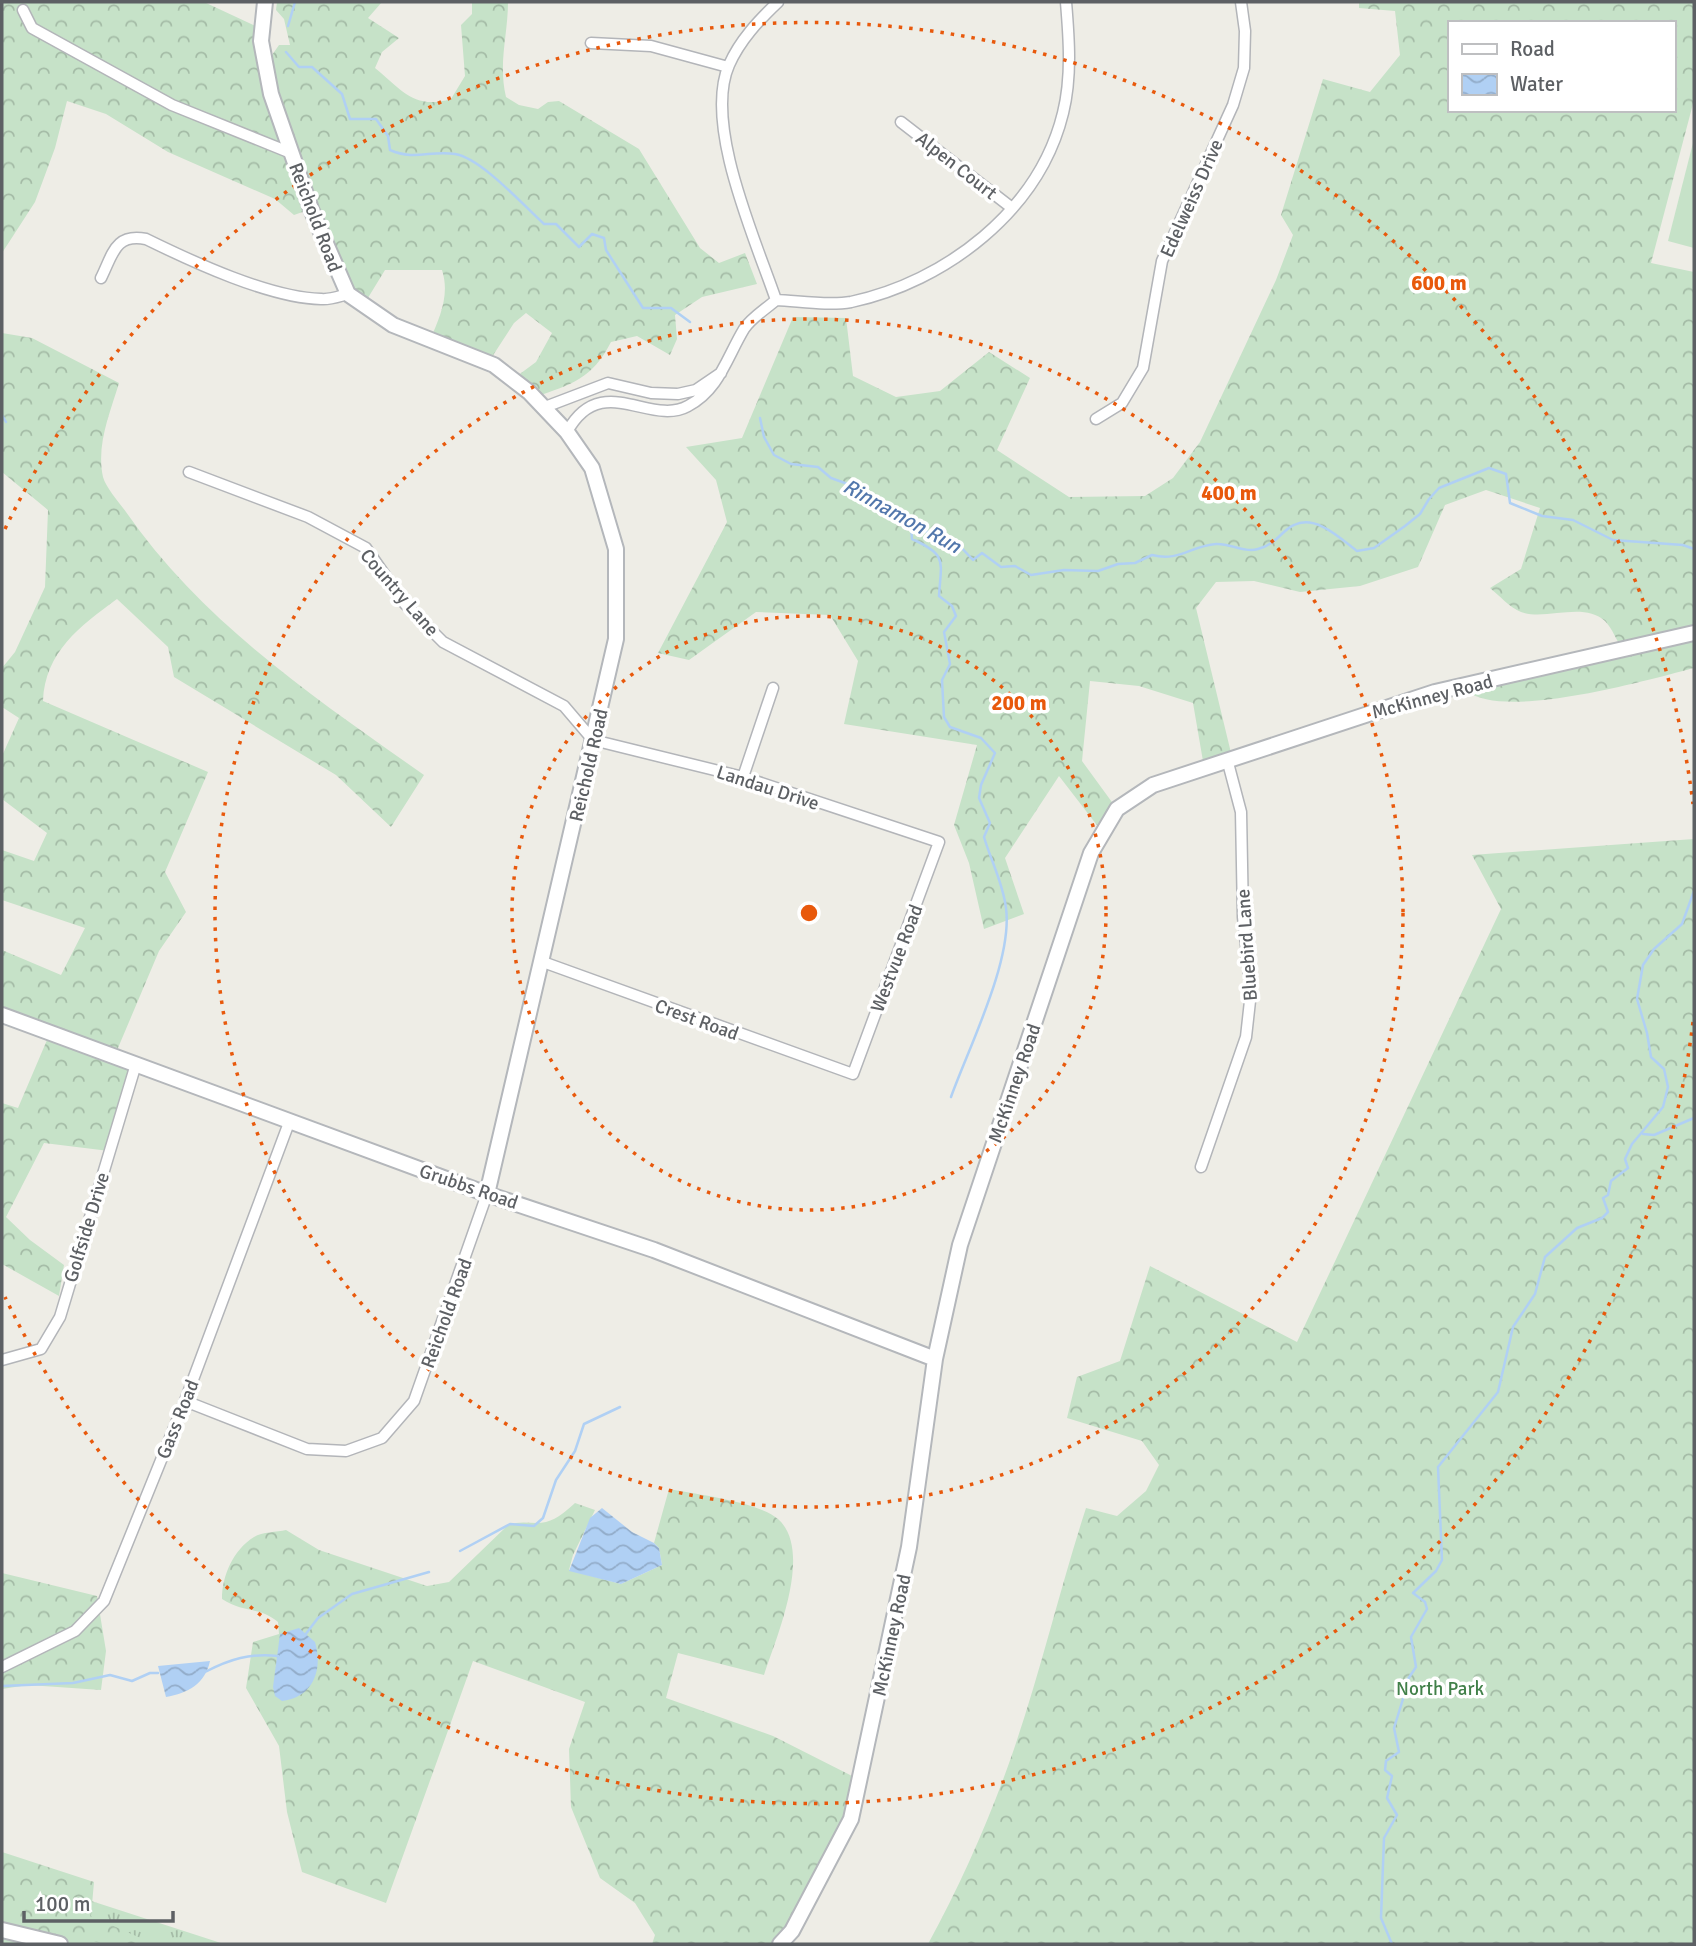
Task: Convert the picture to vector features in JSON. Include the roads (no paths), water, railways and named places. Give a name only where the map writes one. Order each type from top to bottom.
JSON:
[{"type":"street","name":"Reichold Road","points":[[185,1401],[307,1449],[346,1451],[382,1438],[414,1401],[487,1194],[616,639],[616,549],[592,468],[567,432],[544,407],[494,365],[393,325],[348,293],[331,261],[271,94],[261,41],[265,2]]},
{"type":"street","points":[[776,300],[723,135],[723,97],[728,67],[755,24],[778,2]]},
{"type":"street","points":[[567,432],[576,415],[615,401],[664,410],[687,408],[715,386],[746,326],[776,300],[848,302],[913,284],[964,253],[1012,208],[1042,164],[1063,114],[1070,52],[1066,2]]},
{"type":"street","name":"Edelweiss Drive","points":[[1096,419],[1122,403],[1143,368],[1163,261],[1233,105],[1244,68],[1245,31],[1241,2]]},
{"type":"street","points":[[23,10],[32,28],[172,105],[291,153]]},
{"type":"street","points":[[591,43],[651,46],[728,67]]},
{"type":"street","name":"Alpen Court","points":[[901,122],[1012,208]]},
{"type":"street","points":[[101,278],[120,241],[131,236],[146,239],[231,276],[289,294],[323,300],[348,293]]},
{"type":"street","points":[[544,407],[608,383],[651,393],[678,394],[696,390],[722,372]]},
{"type":"street","name":"Country Lane","points":[[188,472],[308,517],[366,548],[405,604],[443,642],[564,706],[593,740]]},
{"type":"street","name":"McKinney Road","points":[[780,1944],[792,1931],[851,1818],[909,1547],[934,1359],[960,1245],[1091,853],[1117,809],[1153,785],[1435,692],[1694,633]]},
{"type":"street","points":[[743,777],[773,688]]},
{"type":"street","name":"Landau Drive","points":[[593,740],[743,777],[939,842]]},
{"type":"street","name":"Bluebird Lane","points":[[1201,1167],[1246,1037],[1250,1011],[1251,992],[1243,917],[1241,811],[1227,759]]},
{"type":"street","name":"Westvue Road","points":[[853,1074],[939,842]]},
{"type":"street","name":"Crest Road","points":[[543,962],[853,1074]]},
{"type":"street","name":"Grubbs Road","points":[[2,1015],[487,1194],[704,1268],[934,1359]]},
{"type":"street","name":"Golfside Drive","points":[[2,1360],[41,1349],[60,1317],[136,1064]]},
{"type":"street","name":"Gass Road","points":[[2,1667],[75,1631],[104,1601],[185,1401],[290,1120]]},
{"type":"street","points":[[2,1930],[60,1944]]},
{"type":"water","points":[[602,1508],[632,1532],[654,1543],[659,1548],[662,1565],[621,1584],[569,1571],[590,1518]]},
{"type":"water","points":[[299,1628],[315,1642],[317,1671],[309,1688],[302,1694],[282,1701],[275,1696],[273,1687],[280,1634]]},
{"type":"water","points":[[210,1661],[204,1676],[194,1686],[166,1697],[158,1666]]},
{"type":"waterway","points":[[288,26],[295,2]]},
{"type":"waterway","points":[[286,52],[299,67],[312,67],[342,94],[350,119],[376,119],[388,136],[390,150],[407,155],[438,153],[465,157],[501,183],[544,224],[556,224],[579,247],[592,234],[604,238],[606,250],[643,308],[671,308],[690,322]]},
{"type":"waterway","points":[[2,415],[6,422]]},
{"type":"waterway","name":"Rinnamon Run","points":[[760,418],[764,437],[774,455],[791,464],[818,467],[831,478],[853,486],[867,499],[907,518],[911,526],[928,532],[947,546],[957,543],[973,560],[982,553],[1001,567],[1015,566],[1031,575],[1064,570],[1098,571],[1118,564],[1135,563],[1152,555],[1170,557],[1207,545],[1258,549],[1302,522],[1328,529],[1357,551],[1374,548],[1420,514],[1439,488],[1489,468],[1506,474],[1510,503],[1542,516],[1573,520],[1613,540],[1683,545],[1694,549]]},
{"type":"waterway","points":[[911,527],[912,539],[932,550],[940,560],[939,596],[952,606],[956,616],[944,632],[950,664],[942,680],[944,717],[950,727],[981,738],[995,753],[981,785],[979,798],[990,823],[984,837],[1000,881],[1006,908],[1003,952],[996,977],[951,1097]]},
{"type":"waterway","points":[[1392,1944],[1381,1918],[1384,1838],[1397,1815],[1387,1798],[1392,1776],[1385,1770],[1386,1761],[1399,1752],[1394,1728],[1403,1699],[1402,1688],[1416,1667],[1411,1637],[1427,1609],[1425,1602],[1413,1593],[1436,1571],[1442,1560],[1438,1467],[1498,1392],[1513,1327],[1535,1294],[1545,1257],[1577,1228],[1602,1218],[1608,1212],[1603,1198],[1608,1195],[1611,1181],[1628,1168],[1625,1159],[1632,1144],[1663,1107],[1668,1087],[1664,1069],[1651,1057],[1637,999],[1643,965],[1654,949],[1682,924],[1694,891]]},
{"type":"waterway","points":[[1643,1134],[1654,1135],[1694,1118]]},
{"type":"waterway","points":[[460,1551],[510,1524],[534,1526],[543,1518],[556,1480],[575,1451],[584,1424],[620,1407]]},
{"type":"waterway","points":[[305,1635],[318,1618],[352,1594],[429,1572]]},
{"type":"waterway","points":[[205,1672],[240,1658],[278,1656]]},
{"type":"waterway","points":[[2,1686],[73,1683],[110,1675],[132,1681],[150,1673],[158,1673]]},
{"type":"park label","name":"North Park","points":[[1440,1688]]}]
